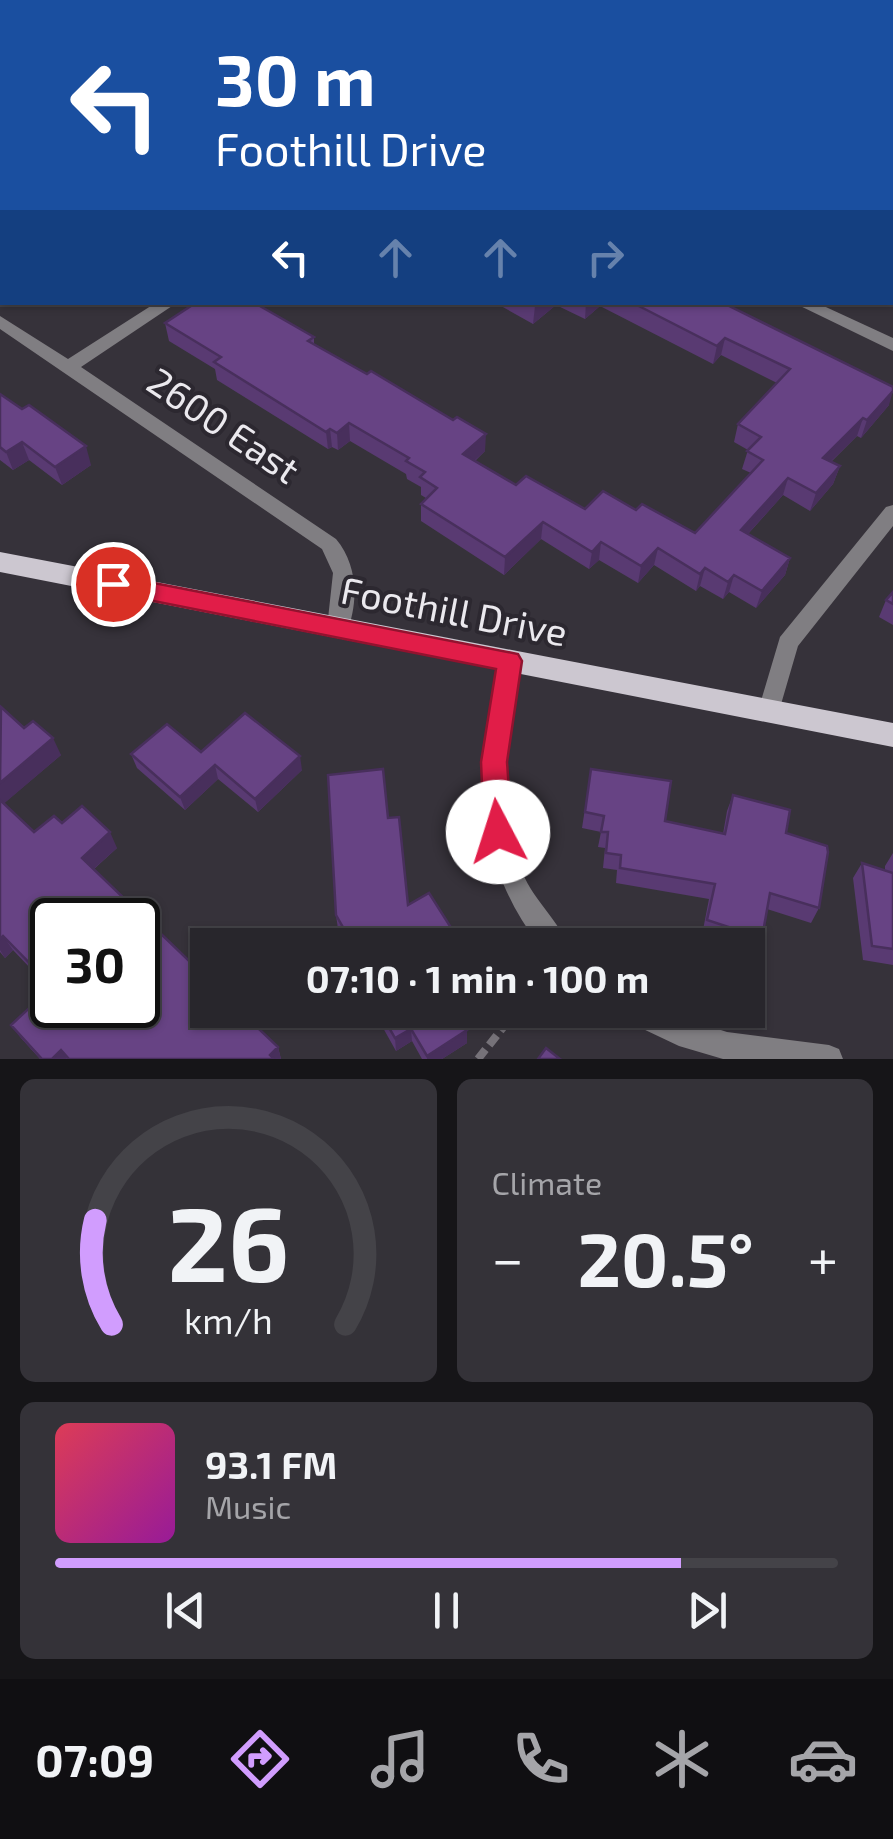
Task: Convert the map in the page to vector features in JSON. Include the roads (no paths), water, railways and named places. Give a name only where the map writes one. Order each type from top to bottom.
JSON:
[{"type":"main road","name":"Foothill Drive","points":[[0,562],[893,734]]},
{"type":"street","points":[[68,367],[165,305]]},
{"type":"street","points":[[806,305],[893,345]]},
{"type":"street","name":"2600 East","points":[[0,321],[329,544],[342,559],[345,585],[338,628]]},
{"type":"street","points":[[768,711],[788,642],[893,512]]},
{"type":"street","points":[[509,661],[494,762],[498,832],[524,901],[543,928]]},
{"type":"street","points":[[665,1028],[716,1047],[829,1059]]}]
